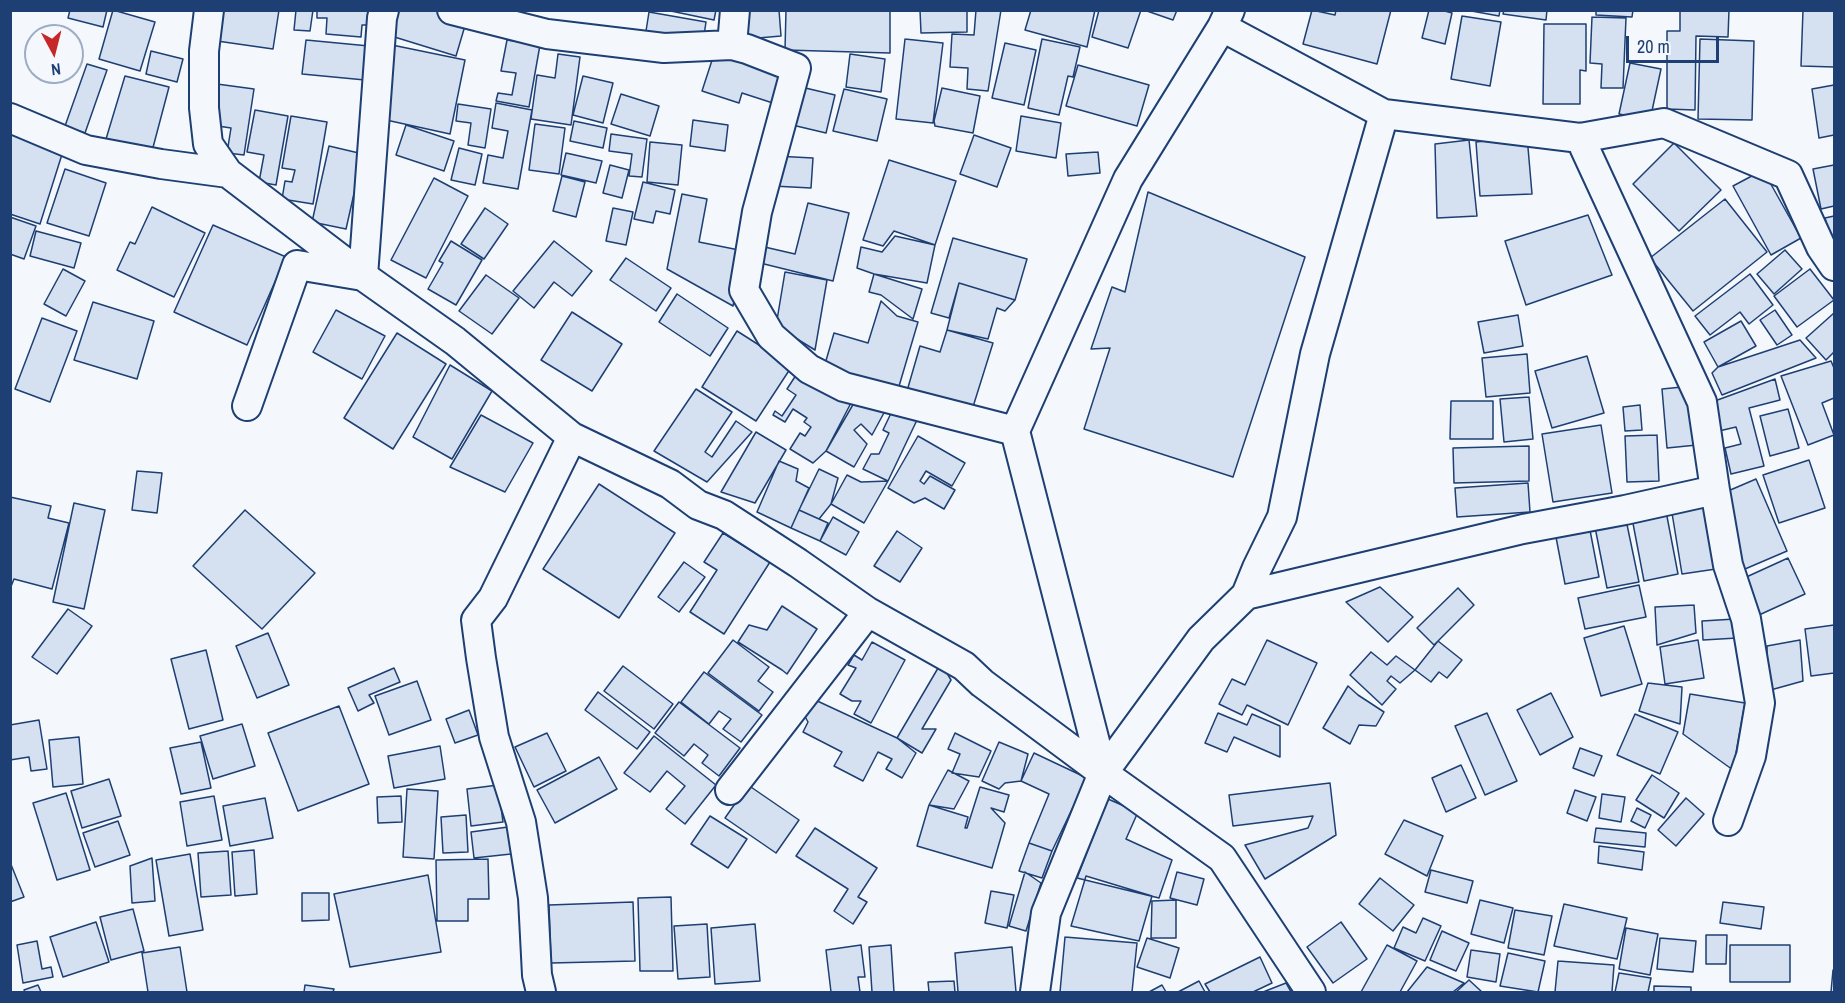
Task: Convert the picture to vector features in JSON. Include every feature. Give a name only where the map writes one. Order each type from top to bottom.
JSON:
[{"type":"street","points":[[209,10],[204,51],[205,120],[208,144],[228,173],[363,276],[454,340],[572,437],[670,484],[698,505],[724,516],[798,563],[868,612],[964,666],[982,683],[1102,773],[1222,858],[1311,993]]},
{"type":"street","points":[[363,276],[384,10]]},
{"type":"street","points":[[452,10],[547,34],[664,48],[732,45],[796,68],[757,212],[744,290],[771,336],[809,369],[844,387],[1015,431]]},
{"type":"street","points":[[732,45],[735,10]]},
{"type":"street","points":[[1102,773],[1015,431],[1128,179],[1226,19],[1384,114],[1580,138],[1664,123],[1788,175],[1821,247],[1834,266]]},
{"type":"street","points":[[1035,993],[1046,913],[1102,773],[1201,639],[1245,595],[1282,517],[1315,354],[1384,114]]},
{"type":"street","points":[[10,118],[86,150],[161,165],[228,173]]},
{"type":"street","points":[[1580,138],[1702,402],[1728,565],[1746,619],[1760,703],[1751,756],[1728,821]]},
{"type":"street","points":[[247,406],[297,265],[363,276]]},
{"type":"street","points":[[541,993],[537,975],[533,898],[521,822],[494,737],[476,620],[493,598],[572,437]]},
{"type":"street","points":[[1245,595],[1523,529],[1715,490]]},
{"type":"street","points":[[730,790],[868,612]]},
{"type":"building","points":[[70,10],[107,10],[103,27],[68,18]]},
{"type":"building","points":[[113,10],[155,22],[140,71],[99,59]]},
{"type":"building","points":[[222,10],[279,10],[273,49],[217,41]]},
{"type":"building","points":[[296,10],[313,10],[310,31],[294,30]]},
{"type":"building","points":[[317,10],[370,10],[369,25],[362,25],[361,37],[326,34],[327,18],[317,18]]},
{"type":"building","points":[[396,10],[439,10],[467,19],[456,56],[388,35]]},
{"type":"building","points":[[666,10],[716,10],[714,20]]},
{"type":"building","points":[[745,10],[779,10],[781,36],[747,39]]},
{"type":"building","points":[[786,10],[890,10],[890,53],[785,50]]},
{"type":"building","points":[[920,10],[967,10],[967,32],[921,33]]},
{"type":"building","points":[[976,10],[1001,10],[988,91],[967,89],[968,68],[950,67],[952,34],[974,35]]},
{"type":"building","points":[[1031,10],[1095,10],[1087,47],[1025,30]]},
{"type":"building","points":[[1099,10],[1141,10],[1128,48],[1092,37]]},
{"type":"building","points":[[1144,10],[1177,10],[1173,20]]},
{"type":"building","points":[[1312,10],[1335,15],[1336,10],[1391,10],[1377,64],[1303,44]]},
{"type":"building","points":[[1429,10],[1452,13],[1445,44],[1422,38]]},
{"type":"building","points":[[1466,10],[1500,10],[1499,16]]},
{"type":"building","points":[[1504,10],[1547,10],[1546,20],[1503,14]]},
{"type":"building","points":[[1596,10],[1633,10],[1632,17],[1596,15]]},
{"type":"building","points":[[1680,10],[1729,10],[1728,37],[1696,36],[1695,110],[1667,109],[1667,31],[1680,31]]},
{"type":"building","points":[[1803,10],[1834,10],[1834,67],[1801,66]]},
{"type":"building","points":[[649,12],[706,22],[703,42],[646,31]]},
{"type":"building","points":[[1462,16],[1501,22],[1490,86],[1451,79]]},
{"type":"building","points":[[1592,17],[1626,18],[1623,88],[1601,88],[1602,64],[1590,63]]},
{"type":"building","points":[[1544,24],[1586,24],[1586,71],[1580,70],[1580,104],[1543,104]]},
{"type":"building","points":[[905,39],[943,43],[933,123],[896,119]]},
{"type":"building","points":[[1042,39],[1080,47],[1073,77],[1068,76],[1059,115],[1028,108]]},
{"type":"building","points":[[1700,39],[1754,41],[1752,120],[1698,119]]},
{"type":"building","points":[[306,40],[369,46],[365,80],[302,74]]},
{"type":"building","points":[[507,40],[540,45],[529,107],[496,101],[498,93],[512,95],[516,73],[501,71]]},
{"type":"building","points":[[1005,43],[1036,50],[1024,105],[992,98]]},
{"type":"building","points":[[392,45],[465,60],[450,134],[377,118]]},
{"type":"building","points":[[716,48],[790,72],[779,105],[742,93],[739,103],[702,91]]},
{"type":"building","points":[[151,51],[183,59],[177,82],[146,74]]},
{"type":"building","points":[[558,54],[580,57],[571,125],[531,119],[537,75],[555,78]]},
{"type":"building","points":[[850,54],[885,59],[881,92],[846,87]]},
{"type":"building","points":[[1630,63],[1661,69],[1650,120],[1619,114]]},
{"type":"building","points":[[87,64],[107,70],[85,133],[65,126],[80,84],[84,84]]},
{"type":"building","points":[[1078,65],[1149,85],[1137,126],[1066,106]]},
{"type":"building","points":[[125,76],[169,87],[151,155],[106,139]]},
{"type":"building","points":[[583,76],[613,83],[603,123],[573,115]]},
{"type":"building","points":[[217,84],[254,89],[244,155],[227,153],[231,128],[211,125]]},
{"type":"building","points":[[1834,85],[1834,135],[1819,138],[1812,89]]},
{"type":"building","points":[[797,86],[835,95],[826,133],[788,124]]},
{"type":"building","points":[[942,88],[980,96],[973,133],[935,126],[934,121]]},
{"type":"building","points":[[844,89],[887,99],[877,141],[833,131]]},
{"type":"building","points":[[621,94],[659,106],[650,136],[611,124]]},
{"type":"building","points":[[496,103],[532,110],[518,189],[483,183],[488,155],[503,158],[508,131],[492,128]]},
{"type":"building","points":[[458,104],[491,109],[485,148],[468,145],[471,123],[456,121]]},
{"type":"building","points":[[255,110],[288,116],[276,185],[259,182],[264,155],[247,152]]},
{"type":"building","points":[[291,116],[327,122],[313,204],[282,199],[285,181],[292,182],[295,170],[282,168]]},
{"type":"building","points":[[1021,116],[1061,123],[1056,158],[1016,151]]},
{"type":"building","points":[[693,120],[728,125],[725,151],[690,146]]},
{"type":"building","points":[[574,121],[607,128],[603,148],[570,141]]},
{"type":"building","points":[[535,124],[565,128],[559,174],[529,170]]},
{"type":"building","points":[[406,125],[454,141],[444,171],[396,155]]},
{"type":"building","points":[[10,130],[64,148],[40,224],[10,214]]},
{"type":"building","points":[[611,134],[647,139],[642,177],[629,176],[632,154],[609,151]]},
{"type":"building","points":[[974,135],[1011,148],[997,187],[960,174]]},
{"type":"building","points":[[1527,136],[1532,194],[1480,196],[1476,142]]},
{"type":"building","points":[[1469,140],[1477,216],[1437,218],[1435,144]]},
{"type":"building","points":[[650,142],[682,145],[678,185],[647,182]]},
{"type":"building","points":[[1674,143],[1721,190],[1679,231],[1633,184]]},
{"type":"building","points":[[329,146],[363,154],[346,229],[312,222]]},
{"type":"building","points":[[459,148],[482,154],[475,185],[451,180]]},
{"type":"building","points":[[1098,152],[1100,173],[1068,176],[1066,154]]},
{"type":"building","points":[[566,153],[602,161],[596,183],[561,175]]},
{"type":"building","points":[[775,156],[813,158],[811,188],[773,186]]},
{"type":"building","points":[[889,160],[956,181],[935,245],[894,231],[883,246],[863,240]]},
{"type":"building","points":[[610,165],[629,170],[622,198],[603,193]]},
{"type":"building","points":[[1834,165],[1834,206],[1821,209],[1813,169]]},
{"type":"building","points":[[65,169],[106,183],[89,236],[47,223]]},
{"type":"building","points":[[1763,170],[1801,238],[1771,255],[1733,186]]},
{"type":"building","points":[[562,176],[585,182],[576,217],[553,211]]},
{"type":"building","points":[[434,178],[468,196],[426,278],[391,260]]},
{"type":"building","points":[[643,182],[675,190],[670,214],[656,211],[653,223],[634,219]]},
{"type":"building","points":[[1148,192],[1305,257],[1233,477],[1084,429],[1110,348],[1091,349],[1112,287],[1125,292]]},
{"type":"building","points":[[682,194],[707,199],[699,242],[744,251],[733,306],[667,269]]},
{"type":"building","points":[[1725,199],[1767,252],[1693,311],[1650,258]]},
{"type":"building","points":[[808,203],[849,213],[833,281],[752,261],[756,245],[795,254]]},
{"type":"building","points":[[152,207],[205,233],[174,297],[117,270],[130,242],[135,244]]},
{"type":"building","points":[[485,208],[508,224],[484,259],[461,244]]},
{"type":"building","points":[[613,208],[633,212],[626,245],[606,241]]},
{"type":"building","points":[[1588,215],[1612,275],[1526,305],[1505,241]]},
{"type":"building","points":[[1834,216],[1834,252],[1825,218]]},
{"type":"building","points":[[10,217],[36,226],[24,259],[10,254]]},
{"type":"building","points":[[213,225],[286,257],[247,345],[174,312]]},
{"type":"building","points":[[36,231],[81,243],[74,268],[30,256]]},
{"type":"building","points":[[895,236],[935,245],[927,283],[874,274],[857,268],[861,247],[882,252]]},
{"type":"building","points":[[953,238],[1027,259],[1015,300],[959,283],[949,318],[931,313]]},
{"type":"building","points":[[451,241],[482,260],[456,305],[428,289],[443,263],[439,261]]},
{"type":"building","points":[[554,241],[592,271],[572,296],[554,282],[534,308],[513,291]]},
{"type":"building","points":[[1785,250],[1802,269],[1774,294],[1757,274]]},
{"type":"building","points":[[626,258],[671,288],[656,311],[610,280]]},
{"type":"building","points":[[63,269],[85,281],[66,316],[44,304]]},
{"type":"building","points":[[1810,269],[1834,300],[1797,327],[1774,296]]},
{"type":"building","points":[[785,272],[827,280],[815,350],[776,326]]},
{"type":"building","points":[[874,274],[922,289],[913,319],[881,295],[869,292]]},
{"type":"building","points":[[1750,274],[1773,305],[1749,324],[1740,312],[1710,335],[1695,316]]},
{"type":"building","points":[[486,275],[519,298],[492,334],[459,311]]},
{"type":"building","points":[[959,283],[1015,300],[1005,311],[997,308],[988,339],[947,330]]},
{"type":"building","points":[[677,294],[728,328],[710,356],[659,322]]},
{"type":"building","points":[[881,301],[897,316],[918,322],[897,393],[823,371],[834,333],[868,343]]},
{"type":"building","points":[[93,302],[154,321],[137,379],[74,360]]},
{"type":"building","points":[[336,310],[385,336],[362,379],[313,352]]},
{"type":"building","points":[[1775,310],[1792,335],[1777,345],[1760,320]]},
{"type":"building","points":[[572,312],[622,344],[592,391],[541,360]]},
{"type":"building","points":[[1834,313],[1834,352],[1826,360],[1806,338]]},
{"type":"building","points":[[1518,315],[1523,346],[1484,353],[1478,322]]},
{"type":"building","points":[[42,318],[77,331],[50,402],[15,389]]},
{"type":"building","points":[[1741,321],[1756,346],[1718,367],[1704,342]]},
{"type":"building","points":[[947,330],[993,343],[972,410],[907,391],[920,346],[940,352]]},
{"type":"building","points":[[737,331],[792,366],[756,421],[702,387]]},
{"type":"building","points":[[397,333],[446,364],[393,449],[344,418]]},
{"type":"building","points":[[1800,340],[1816,358],[1722,395],[1712,373],[1718,367]]},
{"type":"building","points":[[1527,354],[1530,393],[1486,397],[1482,358]]},
{"type":"building","points":[[1587,356],[1604,413],[1552,428],[1535,371]]},
{"type":"building","points":[[1831,361],[1834,368],[1834,398],[1822,403],[1834,435],[1808,445],[1781,376]]},
{"type":"building","points":[[450,365],[492,391],[452,459],[413,437]]},
{"type":"building","points":[[800,369],[852,401],[826,451],[813,463],[790,449],[800,433],[805,436],[811,427],[804,422],[807,418],[793,409],[785,422],[773,415],[775,411],[782,416],[796,395],[787,389]]},
{"type":"building","points":[[1775,379],[1780,400],[1749,408],[1764,466],[1731,474],[1725,448],[1741,444],[1736,427],[1719,431],[1712,402]]},
{"type":"building","points":[[1692,386],[1697,445],[1667,448],[1662,389]]},
{"type":"building","points":[[696,389],[732,412],[705,452],[712,457],[736,421],[752,432],[707,482],[654,451]]},
{"type":"building","points":[[858,396],[885,411],[872,435],[861,424],[854,430],[867,444],[854,467],[826,451]]},
{"type":"building","points":[[1529,397],[1533,439],[1504,442],[1500,399]]},
{"type":"building","points":[[1451,401],[1493,401],[1493,439],[1450,439]]},
{"type":"building","points":[[1640,405],[1642,430],[1625,431],[1623,407]]},
{"type":"building","points":[[893,409],[917,420],[888,481],[863,469],[871,454],[879,454],[889,433],[883,430]]},
{"type":"building","points":[[1788,409],[1799,448],[1770,456],[1760,416]]},
{"type":"building","points":[[481,415],[533,443],[505,492],[450,467]]},
{"type":"building","points":[[1601,425],[1612,493],[1553,502],[1542,434]]},
{"type":"building","points":[[756,432],[786,450],[755,503],[721,492]]},
{"type":"building","points":[[1657,435],[1659,481],[1627,482],[1625,436]]},
{"type":"building","points":[[918,436],[965,463],[952,486],[926,471],[920,481],[924,484],[930,476],[955,490],[944,509],[925,498],[914,503],[888,488]]},
{"type":"building","points":[[1529,446],[1529,481],[1454,483],[1453,448]]},
{"type":"building","points":[[1809,460],[1825,508],[1779,523],[1763,475]]},
{"type":"building","points":[[779,461],[798,469],[796,481],[809,488],[791,528],[757,512]]},
{"type":"building","points":[[819,469],[838,478],[831,504],[819,519],[799,510]]},
{"type":"building","points":[[137,471],[162,473],[157,513],[132,510]]},
{"type":"building","points":[[847,475],[861,482],[888,481],[864,523],[831,504]]},
{"type":"building","points":[[1756,479],[1787,551],[1738,572],[1728,491]]},
{"type":"building","points":[[1528,483],[1530,512],[1457,517],[1455,488]]},
{"type":"building","points":[[599,484],[675,533],[619,618],[543,569]]},
{"type":"building","points":[[10,497],[51,506],[48,518],[69,523],[52,589],[14,579],[10,589]]},
{"type":"building","points":[[1704,501],[1716,569],[1682,574],[1671,507]]},
{"type":"building","points":[[74,503],[105,510],[84,609],[53,602]]},
{"type":"building","points":[[1665,506],[1678,574],[1644,581],[1631,513]]},
{"type":"building","points":[[245,510],[315,573],[262,629],[193,566]]},
{"type":"building","points":[[799,510],[828,523],[820,541],[791,528]]},
{"type":"building","points":[[1625,515],[1639,582],[1607,588],[1594,522]]},
{"type":"building","points":[[833,517],[859,532],[846,555],[820,541]]},
{"type":"building","points":[[1589,525],[1599,577],[1565,584],[1555,532]]},
{"type":"building","points":[[897,531],[922,548],[900,582],[874,566]]},
{"type":"building","points":[[723,533],[770,562],[724,634],[690,612],[717,570],[704,562]]},
{"type":"building","points":[[1788,558],[1805,594],[1759,615],[1742,579]]},
{"type":"building","points":[[684,562],[705,577],[679,612],[658,597]]},
{"type":"building","points":[[1639,585],[1646,617],[1585,629],[1578,598]]},
{"type":"building","points":[[1380,587],[1413,617],[1388,642],[1346,602]]},
{"type":"building","points":[[1458,588],[1474,605],[1434,645],[1417,628]]},
{"type":"building","points":[[1694,605],[1696,633],[1657,645],[1655,607]]},
{"type":"building","points":[[782,606],[817,629],[787,674],[738,642],[749,625],[767,630]]},
{"type":"building","points":[[68,609],[92,626],[57,674],[32,657]]},
{"type":"building","points":[[1735,619],[1737,638],[1703,640],[1702,621]]},
{"type":"building","points":[[1834,625],[1834,673],[1811,676],[1805,629]]},
{"type":"building","points":[[1624,626],[1642,684],[1601,696],[1584,638]]},
{"type":"building","points":[[268,633],[289,685],[257,698],[236,646]]},
{"type":"building","points":[[733,640],[769,667],[758,681],[773,692],[759,711],[708,673]]},
{"type":"building","points":[[1267,640],[1317,663],[1288,725],[1247,705],[1242,715],[1219,704],[1232,679],[1245,685]]},
{"type":"building","points":[[1698,640],[1704,678],[1665,684],[1660,647]]},
{"type":"building","points":[[1800,640],[1803,681],[1767,691],[1767,646]]},
{"type":"building","points":[[1438,641],[1462,660],[1447,678],[1439,672],[1431,682],[1415,670]]},
{"type":"building","points":[[872,642],[905,660],[871,723],[854,714],[861,701],[852,701],[840,694],[856,668],[848,665],[854,655],[862,660]]},
{"type":"building","points":[[206,650],[223,720],[189,729],[171,659]]},
{"type":"building","points":[[1371,652],[1387,665],[1396,656],[1415,670],[1400,683],[1391,676],[1387,681],[1396,689],[1382,705],[1350,675]]},
{"type":"building","points":[[941,663],[951,680],[922,729],[936,729],[922,753],[897,738]]},
{"type":"building","points":[[623,666],[673,704],[654,729],[604,691]]},
{"type":"building","points":[[394,668],[400,682],[369,695],[374,703],[358,711],[348,688]]},
{"type":"building","points":[[704,672],[762,715],[741,742],[723,729],[731,719],[719,711],[709,724],[681,702]]},
{"type":"building","points":[[417,681],[431,720],[389,735],[375,696]]},
{"type":"building","points":[[1648,683],[1682,687],[1680,724],[1639,711]]},
{"type":"building","points":[[1348,686],[1384,712],[1376,726],[1359,725],[1350,744],[1323,728]]},
{"type":"building","points":[[598,692],[650,732],[637,749],[585,710]]},
{"type":"building","points":[[1551,693],[1573,737],[1540,755],[1517,710]]},
{"type":"building","points":[[1690,694],[1745,703],[1733,770],[1683,734]]},
{"type":"building","points":[[813,699],[897,738],[916,753],[902,778],[886,769],[892,759],[878,752],[863,781],[834,766],[842,752],[803,732],[808,722],[802,711]]},
{"type":"building","points":[[679,702],[740,748],[719,776],[702,763],[708,755],[694,744],[684,756],[655,733]]},
{"type":"building","points":[[339,706],[369,784],[298,811],[268,733]]},
{"type":"building","points":[[469,710],[478,735],[455,743],[446,719]]},
{"type":"building","points":[[1218,713],[1247,725],[1252,714],[1280,726],[1280,757],[1234,737],[1227,752],[1205,743]]},
{"type":"building","points":[[1487,713],[1517,781],[1485,795],[1455,726]]},
{"type":"building","points":[[1635,714],[1678,732],[1660,774],[1617,755]]},
{"type":"building","points":[[39,720],[47,769],[31,771],[29,757],[10,760],[10,725]]},
{"type":"building","points":[[242,724],[255,766],[213,779],[200,736]]},
{"type":"building","points":[[547,733],[566,771],[534,787],[515,747]]},
{"type":"building","points":[[955,733],[991,751],[979,777],[952,773],[960,754],[948,749]]},
{"type":"building","points":[[654,736],[716,785],[685,824],[666,809],[685,786],[667,771],[650,792],[624,773]]},
{"type":"building","points":[[79,737],[83,784],[53,787],[49,740]]},
{"type":"building","points":[[201,742],[211,788],[181,794],[170,748]]},
{"type":"building","points":[[999,742],[1028,754],[1021,781],[1005,783],[999,789],[982,781]]},
{"type":"building","points":[[440,746],[445,779],[394,788],[388,756]]},
{"type":"building","points":[[1580,748],[1602,756],[1594,776],[1573,768]]},
{"type":"building","points":[[1034,753],[1087,778],[1052,851],[1029,843],[1049,794],[1021,781]]},
{"type":"building","points":[[599,757],[617,789],[555,823],[537,790]]},
{"type":"building","points":[[1461,765],[1476,798],[1446,812],[1432,778]]},
{"type":"building","points":[[948,770],[969,781],[954,809],[929,805]]},
{"type":"building","points":[[1652,775],[1679,793],[1664,818],[1636,800]]},
{"type":"building","points":[[109,779],[121,816],[82,828],[71,791]]},
{"type":"building","points":[[1330,783],[1336,835],[1265,879],[1245,845],[1308,828],[1313,816],[1233,826],[1229,795]]},
{"type":"building","points":[[498,785],[503,822],[471,826],[467,789]]},
{"type":"building","points":[[748,785],[799,820],[776,853],[725,818]]},
{"type":"building","points":[[980,787],[1009,795],[1004,812],[991,808],[1005,823],[992,868],[917,846],[929,805],[968,817],[965,828],[967,828]]},
{"type":"building","points":[[407,789],[438,791],[434,859],[403,857]]},
{"type":"building","points":[[1575,790],[1596,797],[1587,821],[1567,813]]},
{"type":"building","points":[[66,793],[90,870],[57,880],[33,803]]},
{"type":"building","points":[[1602,794],[1625,797],[1621,822],[1599,818]]},
{"type":"building","points":[[214,796],[222,840],[187,846],[180,802]]},
{"type":"building","points":[[401,796],[402,822],[378,823],[377,797]]},
{"type":"building","points":[[265,798],[273,838],[230,846],[223,806]]},
{"type":"building","points":[[1686,798],[1704,814],[1676,846],[1658,830]]},
{"type":"building","points":[[1108,799],[1138,812],[1126,839],[1172,860],[1159,898],[1077,878]]},
{"type":"building","points":[[1637,808],[1651,815],[1645,828],[1631,821]]},
{"type":"building","points":[[466,815],[468,852],[443,853],[441,817]]},
{"type":"building","points":[[710,816],[747,839],[728,868],[691,844]]},
{"type":"building","points":[[1404,820],[1443,836],[1427,876],[1385,854]]},
{"type":"building","points":[[118,821],[130,855],[95,867],[83,833]]},
{"type":"building","points":[[508,827],[511,854],[474,858],[471,832]]},
{"type":"building","points":[[815,828],[877,868],[858,897],[867,902],[853,924],[834,911],[848,889],[796,856]]},
{"type":"building","points":[[1596,828],[1646,833],[1645,847],[1594,842]]},
{"type":"building","points":[[1029,843],[1052,851],[1042,878],[1019,871]]},
{"type":"building","points":[[1599,846],[1644,852],[1642,870],[1598,863]]},
{"type":"building","points":[[254,850],[257,894],[235,896],[232,852]]},
{"type":"building","points":[[228,851],[231,895],[201,897],[198,853]]},
{"type":"building","points":[[190,854],[203,930],[169,936],[156,860]]},
{"type":"building","points":[[152,858],[155,901],[132,903],[130,866]]},
{"type":"building","points":[[488,859],[489,899],[468,899],[468,921],[437,921],[436,860]]},
{"type":"building","points":[[10,862],[24,897],[10,902]]},
{"type":"building","points":[[1431,870],[1473,881],[1467,903],[1425,892]]},
{"type":"building","points":[[1025,872],[1041,883],[1026,931],[1009,926]]},
{"type":"building","points":[[1177,872],[1204,879],[1197,905],[1170,898]]},
{"type":"building","points":[[428,875],[441,952],[350,967],[334,894]]},
{"type":"building","points":[[1086,876],[1152,896],[1139,941],[1071,926]]},
{"type":"building","points":[[1380,878],[1414,905],[1393,931],[1359,904]]},
{"type":"building","points":[[991,891],[1014,895],[1007,928],[985,923]]},
{"type":"building","points":[[302,893],[329,893],[329,920],[302,921]]},
{"type":"building","points":[[671,897],[673,971],[640,971],[638,898]]},
{"type":"building","points":[[1176,900],[1176,938],[1151,938],[1152,901]]},
{"type":"building","points":[[1480,900],[1513,908],[1504,943],[1471,934]]},
{"type":"building","points":[[633,902],[635,961],[551,963],[549,905]]},
{"type":"building","points":[[1723,902],[1764,907],[1761,929],[1720,923]]},
{"type":"building","points":[[1564,904],[1627,918],[1617,959],[1554,946]]},
{"type":"building","points":[[133,909],[144,951],[111,960],[100,917]]},
{"type":"building","points":[[1515,910],[1552,916],[1544,955],[1508,948]]},
{"type":"building","points":[[1423,918],[1441,926],[1425,961],[1394,948],[1403,927],[1416,933]]},
{"type":"building","points":[[96,922],[109,962],[63,977],[50,937]]},
{"type":"building","points":[[1341,922],[1367,959],[1333,983],[1307,947]]},
{"type":"building","points":[[707,924],[710,977],[678,979],[674,926]]},
{"type":"building","points":[[755,924],[760,981],[715,984],[711,928]]},
{"type":"building","points":[[1626,928],[1658,934],[1650,975],[1619,969]]},
{"type":"building","points":[[1442,931],[1469,943],[1456,971],[1430,960]]},
{"type":"building","points":[[1706,935],[1727,935],[1726,964],[1706,964]]},
{"type":"building","points":[[1065,937],[1137,943],[1132,992],[1060,992]]},
{"type":"building","points":[[1147,938],[1179,948],[1170,978],[1137,967]]},
{"type":"building","points":[[1660,938],[1696,941],[1693,972],[1657,969]]},
{"type":"building","points":[[37,941],[42,969],[51,967],[53,977],[23,983],[17,945]]},
{"type":"building","points":[[861,945],[865,977],[858,977],[860,992],[831,992],[826,950]]},
{"type":"building","points":[[891,945],[894,992],[872,992],[869,947]]},
{"type":"building","points":[[1387,945],[1417,961],[1400,992],[1361,992]]},
{"type":"building","points":[[1730,945],[1790,945],[1790,982],[1730,982]]},
{"type":"building","points":[[180,947],[187,992],[148,992],[142,953]]},
{"type":"building","points":[[1012,947],[1016,992],[958,992],[955,953]]},
{"type":"building","points":[[1471,950],[1500,954],[1496,982],[1467,977]]},
{"type":"building","points":[[1508,953],[1545,961],[1538,992],[1500,986]]},
{"type":"building","points":[[1260,957],[1272,983],[1253,992],[1210,992],[1205,984]]},
{"type":"building","points":[[1558,961],[1614,965],[1612,992],[1555,992]]},
{"type":"building","points":[[1427,967],[1464,983],[1453,992],[1407,992]]},
{"type":"building","points":[[1833,970],[1834,992],[1831,992]]},
{"type":"building","points":[[1619,973],[1651,978],[1648,992],[1615,992]]},
{"type":"building","points":[[1469,980],[1482,992],[1456,992]]},
{"type":"building","points":[[954,981],[955,992],[929,992],[928,982]]},
{"type":"building","points":[[1199,981],[1205,992],[1178,992]]},
{"type":"building","points":[[1286,983],[1291,992],[1263,992]]},
{"type":"building","points":[[38,985],[41,992],[25,992],[24,990]]},
{"type":"building","points":[[305,985],[334,989],[333,992],[304,992]]},
{"type":"building","points":[[1162,985],[1166,992],[1149,992]]},
{"type":"building","points":[[1654,986],[1691,987],[1691,992],[1654,992]]}]
